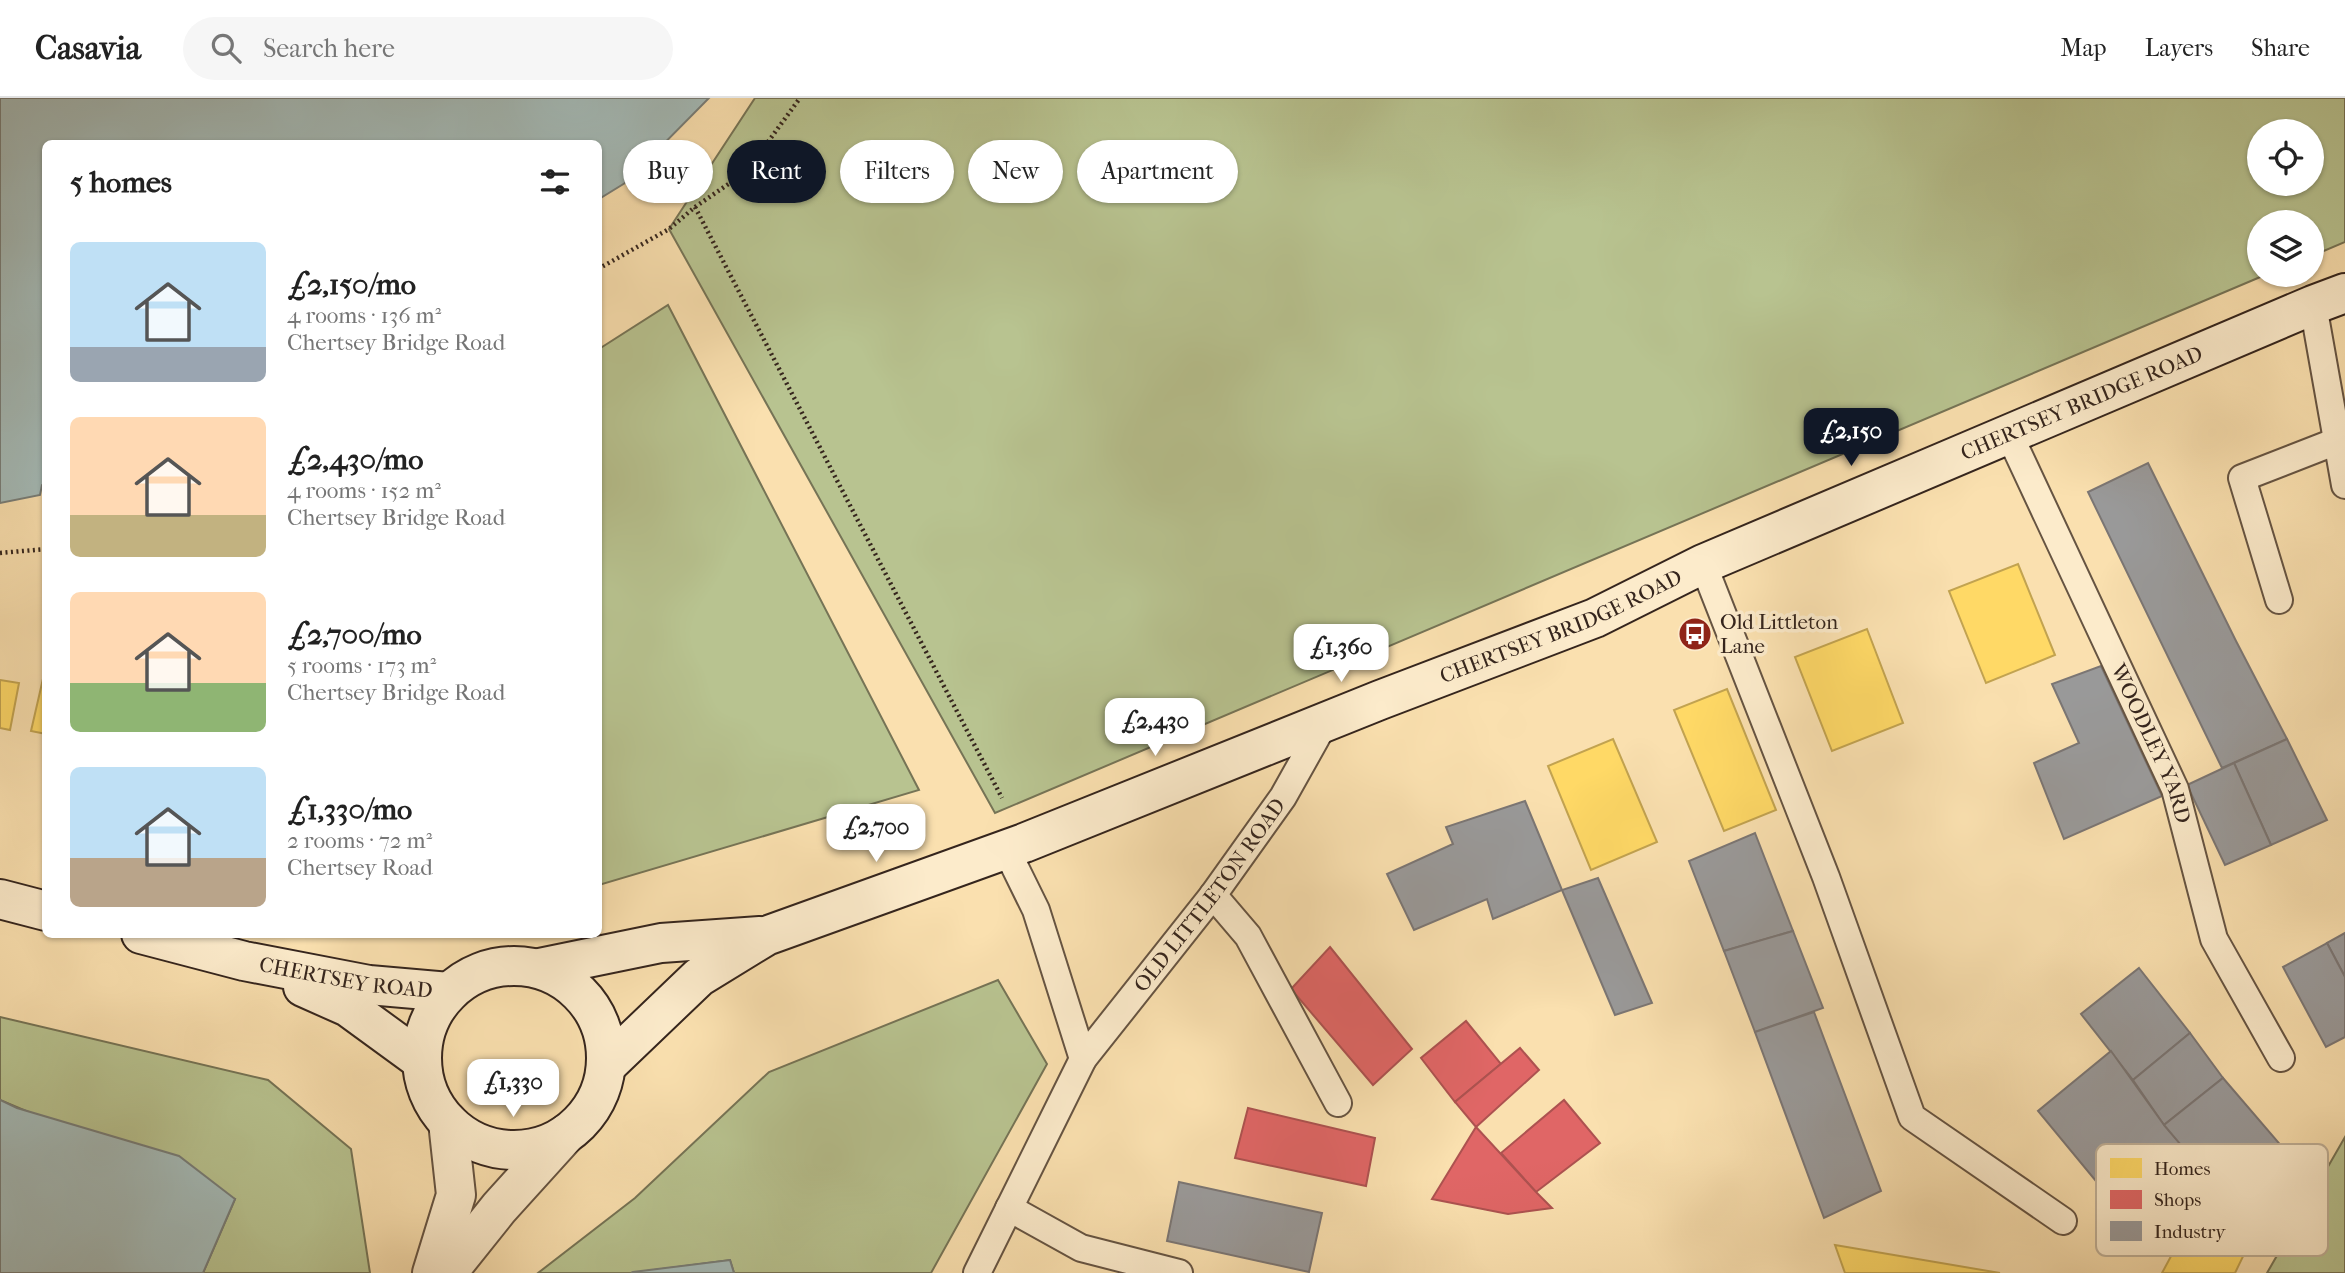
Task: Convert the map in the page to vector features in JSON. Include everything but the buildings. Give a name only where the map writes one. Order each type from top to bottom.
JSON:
[{"type":"main road","name":"CHERTSEY BRIDGE ROAD","points":[[607,1065],[699,977],[766,936],[1006,849],[1595,618],[1703,564],[2329,299]]},
{"type":"main road","points":[[0,899],[42,910]]},
{"type":"main road","name":"CHERTSEY BRIDGE ROAD","points":[[539,968],[661,943],[766,936]]},
{"type":"main road","name":"CHERTSEY ROAD","points":[[156,938],[244,961],[369,985],[450,992]]},
{"type":"main road","name":"CHERTSEY ROAD","points":[[244,961],[348,1007],[422,1060]]},
{"type":"main road","points":[[447,1273],[499,1208],[566,1134],[580,1123],[599,1096],[607,1065],[607,1047],[597,1016],[578,991],[539,968],[507,965],[476,973],[450,992],[438,1005],[424,1034],[422,1060],[428,1092],[448,1122],[474,1141],[505,1149],[537,1147],[566,1134]]},
{"type":"main road","points":[[432,1273],[456,1195],[448,1122]]},
{"type":"lane","points":[[2329,299],[2337,441],[2345,485]]},
{"type":"lane","name":"WOODLEY YARD","points":[[2008,434],[2175,789],[2214,939],[2281,1058]]},
{"type":"lane","points":[[2279,600],[2242,478],[2337,441]]},
{"type":"lane","points":[[1703,564],[1826,877],[1912,1117],[2063,1221]]},
{"type":"lane","name":"OLD LITTLETON ROAD","points":[[977,1273],[1083,1059],[1213,895],[1283,797],[1325,722]]},
{"type":"lane","points":[[1006,849],[1035,910],[1083,1059]]},
{"type":"lane","points":[[1213,895],[1248,936],[1338,1103]]},
{"type":"lane","points":[[1009,1208],[1081,1248],[1179,1273]]},
{"type":"path","points":[[602,267],[669,229],[695,207],[746,172],[800,98]]},
{"type":"path","points":[[695,207],[982,759]]},
{"type":"path","points":[[0,553],[42,550]]},
{"type":"green space","points":[[755,98],[2345,98],[2345,242],[2324,251],[2324,210],[2247,210],[2247,283],[995,813],[669,229],[686,203],[713,203],[713,162],[727,141],[727,203],[826,203],[826,140],[727,140]]},
{"type":"green space","points":[[668,305],[919,790],[602,884],[602,347]]},
{"type":"green space","points":[[998,980],[1047,1064],[931,1273],[734,1273],[730,1260],[631,1273],[538,1273],[635,1198],[769,1072]]},
{"type":"green space","points":[[0,1017],[268,1080],[351,1149],[370,1273],[203,1273],[235,1199],[0,1100]]},
{"type":"green space","points":[[2345,1137],[2345,1273],[2267,1273],[2277,1256],[2328,1256],[2328,1167]]},
{"type":"water","points":[[0,98],[709,98],[667,140],[623,140],[623,184],[602,197],[602,140],[42,140],[40,495],[0,503]]},
{"type":"water","points":[[0,1100],[17,1108],[179,1156],[235,1199],[203,1273],[0,1273]]},
{"type":"water","points":[[730,1260],[734,1273],[631,1273],[633,1272]]},
{"type":"place","name":"Old Littleton Lane","points":[[1695,634]]}]
